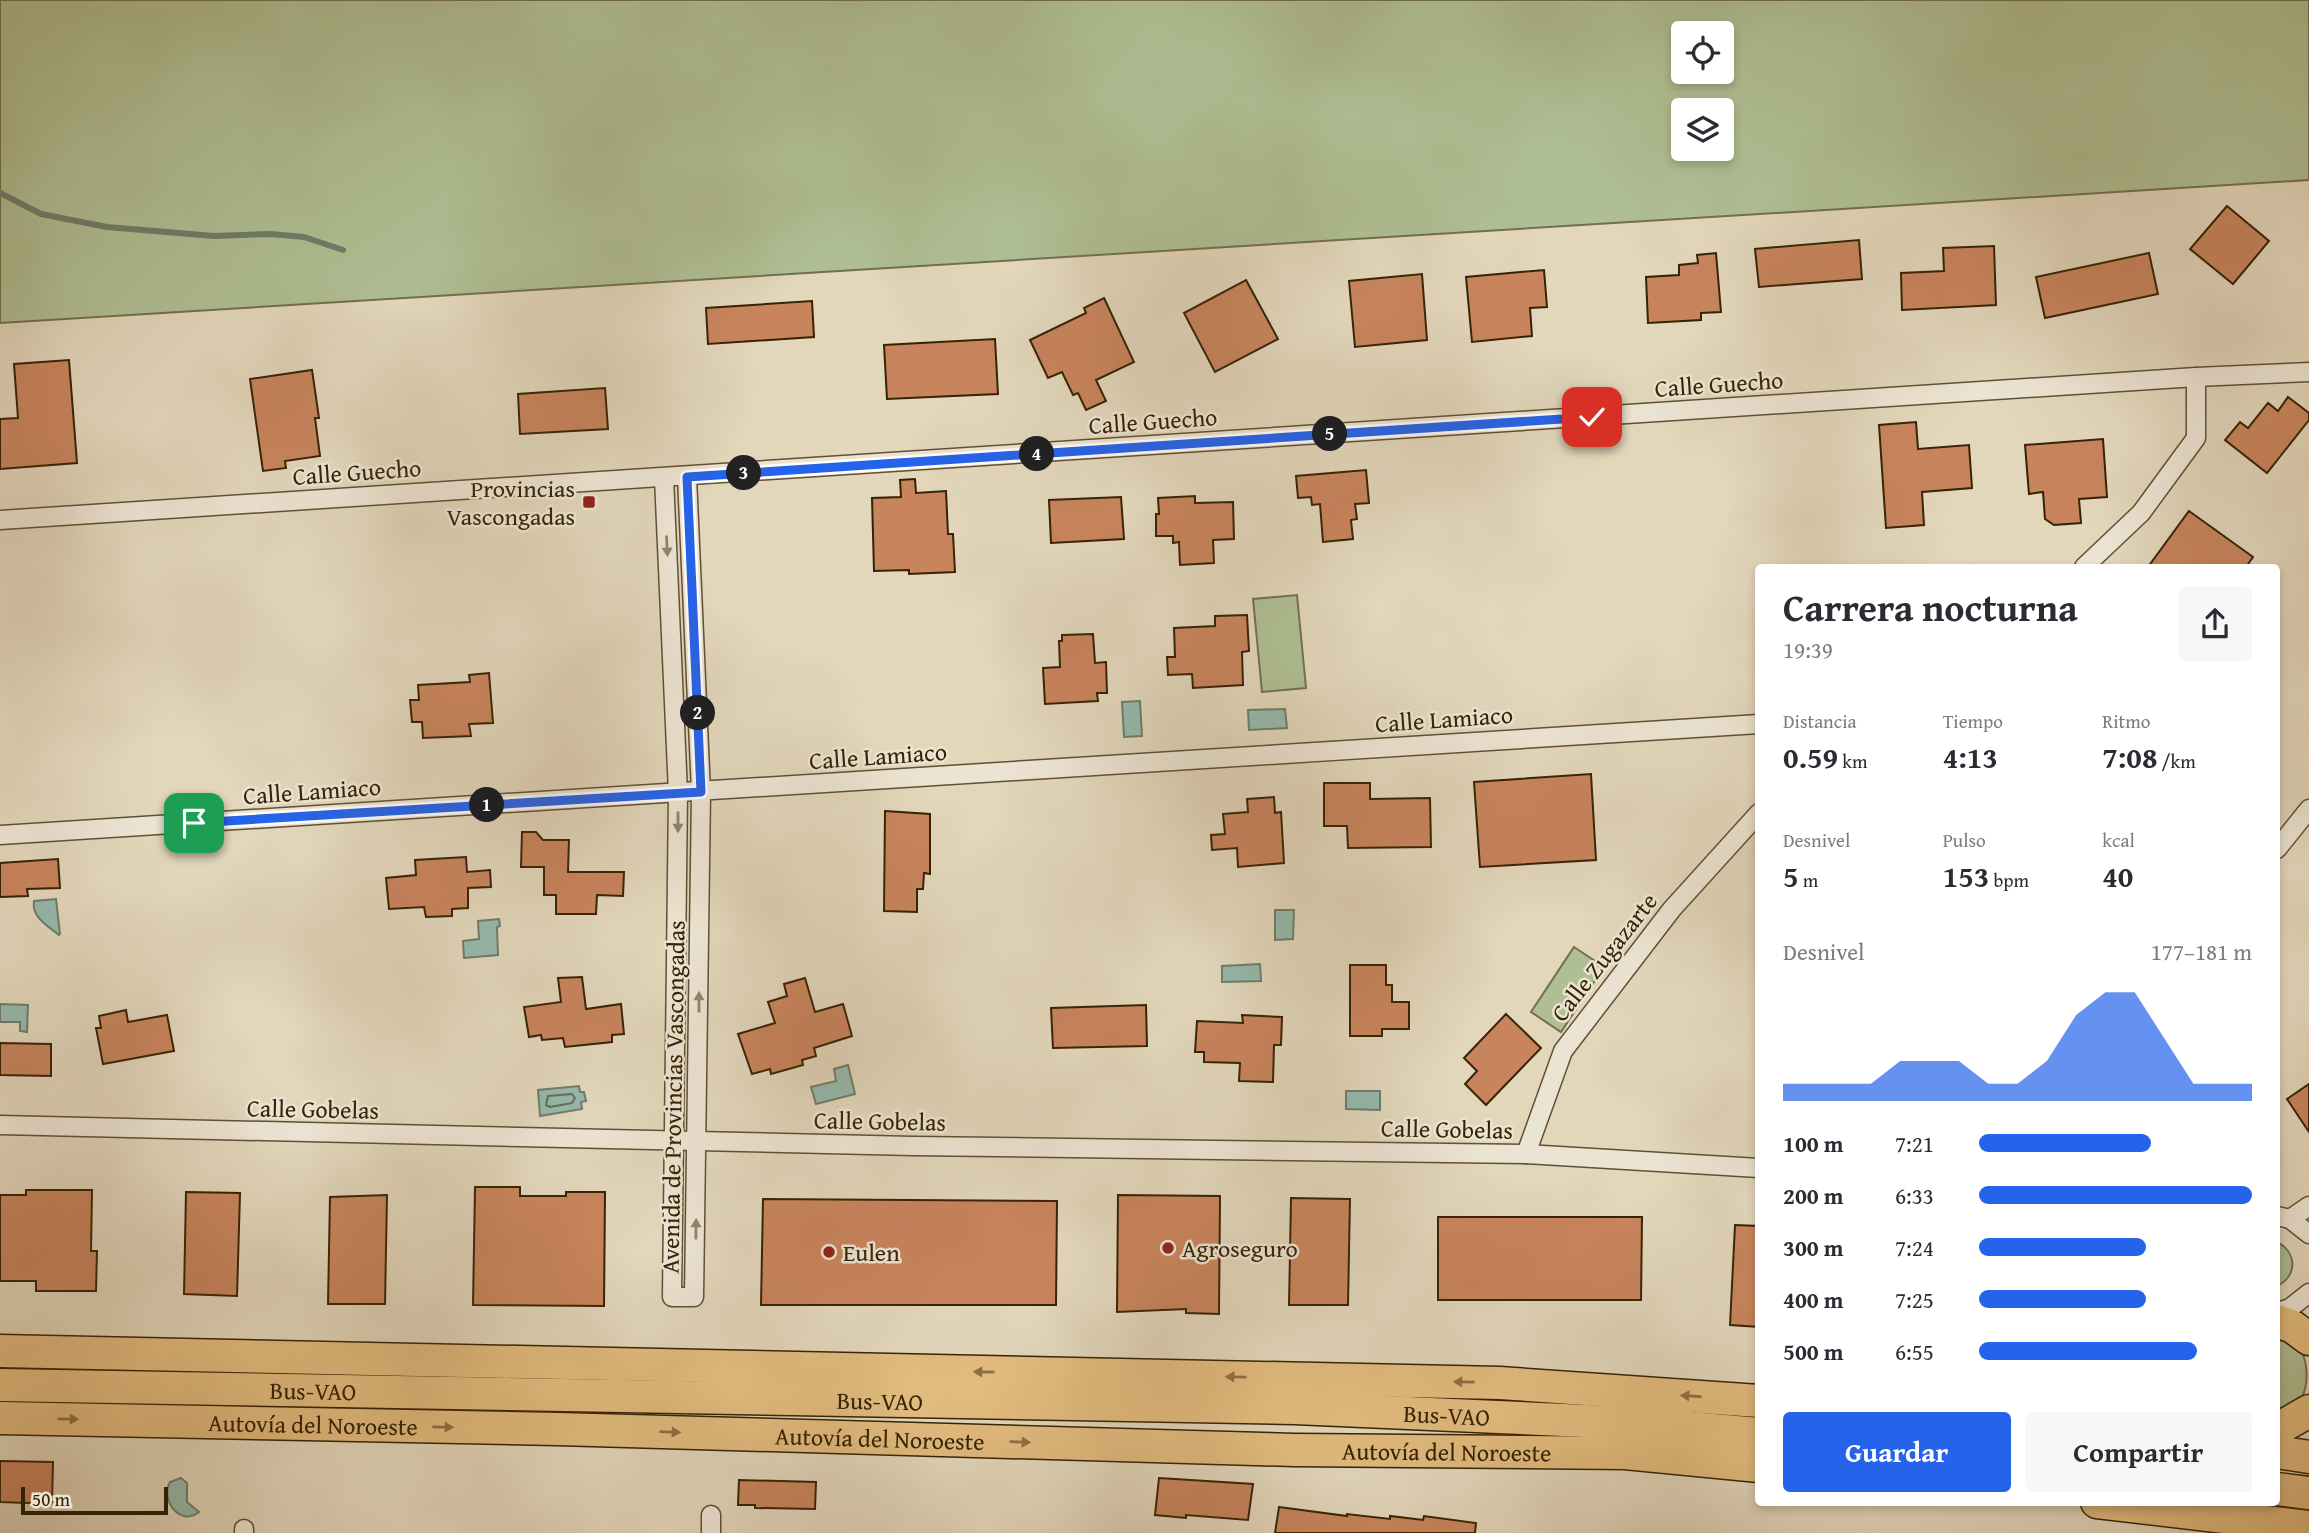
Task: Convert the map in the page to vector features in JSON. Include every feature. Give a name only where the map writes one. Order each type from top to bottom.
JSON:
[{"type":"highway","points":[[2292,1310],[2293,1326],[2309,1339]]},
{"type":"highway","points":[[0,1351],[1500,1383],[1755,1401]]},
{"type":"highway","name":"Bus-VAO","points":[[0,1385],[1295,1408],[1631,1423],[1755,1434]]},
{"type":"highway","points":[[2280,1427],[2309,1411]]},
{"type":"highway","name":"Autovía del Noroeste","points":[[0,1418],[558,1429],[1294,1450],[1625,1453],[1755,1466]]},
{"type":"highway","points":[[2280,1452],[2309,1457]]},
{"type":"highway","points":[[2280,1489],[2309,1493]]},
{"type":"highway","points":[[2131,1506],[2309,1527]]},
{"type":"street","name":"Calle Guecho","points":[[0,520],[2196,377],[2309,372]]},
{"type":"street","points":[[2087,564],[2141,513],[2196,438],[2196,377]]},
{"type":"street","name":"Avenida de Provincias Vascongadas","points":[[664,478],[678,793],[676,1141],[672,1297],[694,1297],[701,792],[687,477]]},
{"type":"street","name":"Calle Lamiaco","points":[[0,835],[1755,724]]},
{"type":"street","points":[[2280,845],[2309,809]]},
{"type":"street","name":"Calle Zugazarte","points":[[1526,1154],[1563,1051],[1672,909],[1755,817]]},
{"type":"street","name":"Calle Gobelas","points":[[0,1125],[698,1142],[1526,1154],[1755,1168]]},
{"type":"street","points":[[2283,1218],[2309,1206]]},
{"type":"street","points":[[2283,1218],[2309,1233]]},
{"type":"green space","points":[[0,0],[2309,0],[2309,180],[0,323]]},
{"type":"green space","points":[[1297,595],[1306,688],[1262,692],[1253,599]]},
{"type":"green space","points":[[1574,947],[1604,967],[1561,1032],[1531,1012]]},
{"type":"green space","points":[[2280,1244],[2288,1252],[2292,1264],[2292,1270],[2280,1284]]},
{"type":"green space","points":[[2280,1337],[2297,1346],[2306,1364],[2304,1393],[2296,1403],[2280,1413]]},
{"type":"water","points":[[1140,701],[1142,736],[1124,737],[1122,702]]},
{"type":"water","points":[[1285,709],[1287,728],[1249,730],[1248,710]]},
{"type":"water","points":[[56,899],[59,935],[41,921],[34,907],[34,901]]},
{"type":"water","points":[[1275,910],[1294,910],[1293,939],[1275,940]]},
{"type":"water","points":[[499,919],[498,955],[464,958],[463,941],[479,939],[478,921]]},
{"type":"water","points":[[1260,964],[1261,981],[1222,982],[1222,966]]},
{"type":"water","points":[[0,1004],[28,1005],[27,1032],[20,1031],[20,1022],[0,1022]]},
{"type":"water","points":[[848,1065],[855,1094],[816,1104],[811,1087],[836,1081],[834,1069]]},
{"type":"water","points":[[579,1086],[586,1101],[581,1102],[582,1109],[540,1116],[538,1090]]},
{"type":"water","points":[[1346,1091],[1380,1091],[1380,1110],[1346,1109]]},
{"type":"water","points":[[181,1478],[187,1483],[187,1502],[199,1512],[192,1516],[179,1514],[170,1503],[170,1482]]},
{"type":"building","points":[[2227,206],[2269,241],[2233,284],[2190,249]]},
{"type":"building","points":[[1859,240],[1862,279],[1759,287],[1755,249]]},
{"type":"building","points":[[1994,246],[1996,305],[1902,310],[1901,273],[1944,271],[1943,248]]},
{"type":"building","points":[[1716,253],[1721,312],[1701,313],[1701,320],[1648,323],[1646,277],[1679,275],[1679,265],[1698,263],[1697,255]]},
{"type":"building","points":[[2149,253],[2158,294],[2045,318],[2036,277]]},
{"type":"building","points":[[1544,270],[1547,307],[1530,308],[1532,336],[1472,342],[1466,277]]},
{"type":"building","points":[[1422,274],[1427,340],[1355,347],[1349,281]]},
{"type":"building","points":[[1246,280],[1278,339],[1215,372],[1184,313]]},
{"type":"building","points":[[1104,298],[1134,362],[1096,380],[1106,401],[1086,410],[1078,393],[1073,395],[1062,372],[1048,378],[1030,340],[1086,313],[1084,308]]},
{"type":"building","points":[[812,301],[814,337],[708,344],[706,308]]},
{"type":"building","points":[[995,339],[998,394],[887,399],[884,345]]},
{"type":"building","points":[[69,360],[77,463],[0,469],[0,419],[18,418],[14,364]]},
{"type":"building","points":[[312,370],[319,418],[315,418],[320,456],[285,461],[286,468],[263,471],[250,379]]},
{"type":"building","points":[[605,388],[608,429],[520,434],[518,394]]},
{"type":"building","points":[[2288,397],[2309,413],[2309,420],[2267,473],[2225,440],[2240,422],[2248,428],[2268,403],[2278,411]]},
{"type":"building","points":[[1916,422],[1918,449],[1969,445],[1972,488],[1922,492],[1924,525],[1886,528],[1879,425]]},
{"type":"building","points":[[2103,439],[2107,497],[2079,499],[2081,523],[2054,525],[2045,519],[2043,492],[2029,494],[2025,445]]},
{"type":"building","points":[[1366,470],[1369,503],[1355,504],[1357,519],[1351,520],[1353,539],[1323,542],[1320,504],[1312,505],[1311,497],[1298,498],[1296,476]]},
{"type":"building","points":[[915,479],[916,493],[946,491],[948,534],[953,534],[955,572],[909,574],[909,570],[874,571],[872,498],[901,497],[900,480]]},
{"type":"building","points":[[1195,496],[1195,503],[1233,502],[1234,539],[1213,540],[1214,563],[1180,565],[1179,542],[1173,543],[1173,536],[1156,536],[1158,498]]},
{"type":"building","points":[[1121,497],[1124,539],[1051,543],[1049,500]]},
{"type":"building","points":[[2189,511],[2253,557],[2248,564],[2150,564]]},
{"type":"building","points":[[1247,615],[1249,651],[1242,652],[1243,685],[1193,688],[1192,674],[1168,675],[1167,657],[1175,657],[1174,628],[1215,626],[1215,616]]},
{"type":"building","points":[[1093,634],[1095,663],[1106,662],[1107,693],[1097,693],[1098,701],[1045,704],[1043,668],[1060,667],[1059,641],[1062,641],[1062,635]]},
{"type":"building","points":[[489,673],[493,723],[469,724],[471,736],[423,738],[422,722],[412,722],[410,700],[419,700],[418,685],[470,682],[469,675]]},
{"type":"building","points":[[1591,774],[1596,860],[1480,867],[1474,782]]},
{"type":"building","points":[[1324,783],[1370,783],[1370,799],[1430,798],[1431,847],[1348,848],[1347,826],[1324,826]]},
{"type":"building","points":[[1274,797],[1275,813],[1281,812],[1284,863],[1238,867],[1237,848],[1212,850],[1211,835],[1225,834],[1223,814],[1248,812],[1247,799]]},
{"type":"building","points":[[885,811],[930,814],[930,874],[924,873],[923,889],[917,889],[917,912],[884,911]]},
{"type":"building","points":[[522,832],[536,832],[543,840],[569,840],[568,872],[624,872],[623,896],[597,895],[596,914],[556,914],[556,895],[544,895],[544,867],[521,867]]},
{"type":"building","points":[[466,857],[467,872],[490,870],[491,887],[468,888],[468,908],[452,909],[452,916],[426,917],[424,907],[389,909],[386,878],[416,875],[415,860]]},
{"type":"building","points":[[58,859],[60,888],[27,889],[28,896],[0,897],[0,863]]},
{"type":"building","points":[[1350,965],[1386,965],[1386,985],[1392,985],[1392,1002],[1409,1002],[1409,1029],[1382,1029],[1382,1036],[1350,1036]]},
{"type":"building","points":[[582,977],[586,1009],[621,1004],[624,1034],[612,1035],[612,1042],[565,1047],[563,1038],[542,1040],[541,1035],[529,1037],[524,1007],[561,1002],[558,978]]},
{"type":"building","points":[[805,978],[815,1012],[843,1004],[852,1036],[814,1048],[816,1056],[802,1060],[803,1065],[771,1074],[770,1069],[752,1074],[738,1034],[775,1023],[768,1002],[787,996],[784,984]]},
{"type":"building","points":[[1146,1005],[1147,1046],[1053,1048],[1051,1008]]},
{"type":"building","points":[[126,1010],[128,1022],[167,1015],[174,1051],[103,1064],[96,1028],[101,1028],[99,1016]]},
{"type":"building","points":[[1506,1014],[1541,1048],[1486,1105],[1465,1084],[1477,1071],[1464,1058]]},
{"type":"building","points":[[1242,1015],[1282,1017],[1281,1045],[1274,1045],[1273,1082],[1239,1081],[1240,1063],[1204,1062],[1204,1052],[1195,1052],[1197,1021],[1243,1023]]},
{"type":"building","points":[[0,1043],[51,1044],[51,1076],[0,1075]]},
{"type":"building","points":[[2309,1084],[2309,1132],[2287,1099]]},
{"type":"building","points":[[475,1187],[520,1187],[520,1196],[566,1196],[566,1192],[605,1192],[604,1306],[473,1305]]},
{"type":"building","points":[[26,1190],[92,1190],[91,1251],[97,1251],[96,1291],[36,1291],[36,1281],[0,1281],[0,1195],[26,1195]]},
{"type":"building","points":[[186,1192],[240,1193],[237,1296],[184,1294]]},
{"type":"building","points":[[387,1195],[385,1304],[328,1304],[330,1197]]},
{"type":"building","name":"Agroseguro","points":[[1118,1195],[1220,1196],[1219,1314],[1186,1313],[1186,1309],[1117,1312]]},
{"type":"building","points":[[1291,1198],[1350,1199],[1348,1305],[1289,1305]]},
{"type":"building","points":[[763,1199],[1057,1201],[1056,1305],[761,1305]]},
{"type":"building","points":[[1438,1217],[1642,1217],[1641,1300],[1438,1300]]},
{"type":"building","points":[[1735,1225],[1755,1226],[1755,1327],[1730,1325]]},
{"type":"building","points":[[0,1461],[53,1462],[52,1504],[0,1502]]},
{"type":"building","points":[[1159,1478],[1253,1484],[1248,1520],[1155,1515]]},
{"type":"building","points":[[739,1480],[816,1482],[815,1509],[755,1508],[755,1505],[738,1505]]},
{"type":"building","points":[[1279,1507],[1390,1519],[1390,1516],[1423,1520],[1424,1516],[1476,1523],[1475,1533],[1275,1533]]},
{"type":"waterway","points":[[0,193],[41,214],[107,227],[214,236],[271,234],[304,237],[343,250]]},
{"type":"place","name":"Provincias Vascongadas","points":[[589,502]]},
{"type":"place","name":"Agroseguro","points":[[1168,1248]]},
{"type":"place","name":"Eulen","points":[[829,1252]]},
{"type":"route","points":[[194,823],[701,792],[687,477],[1592,417]]}]
